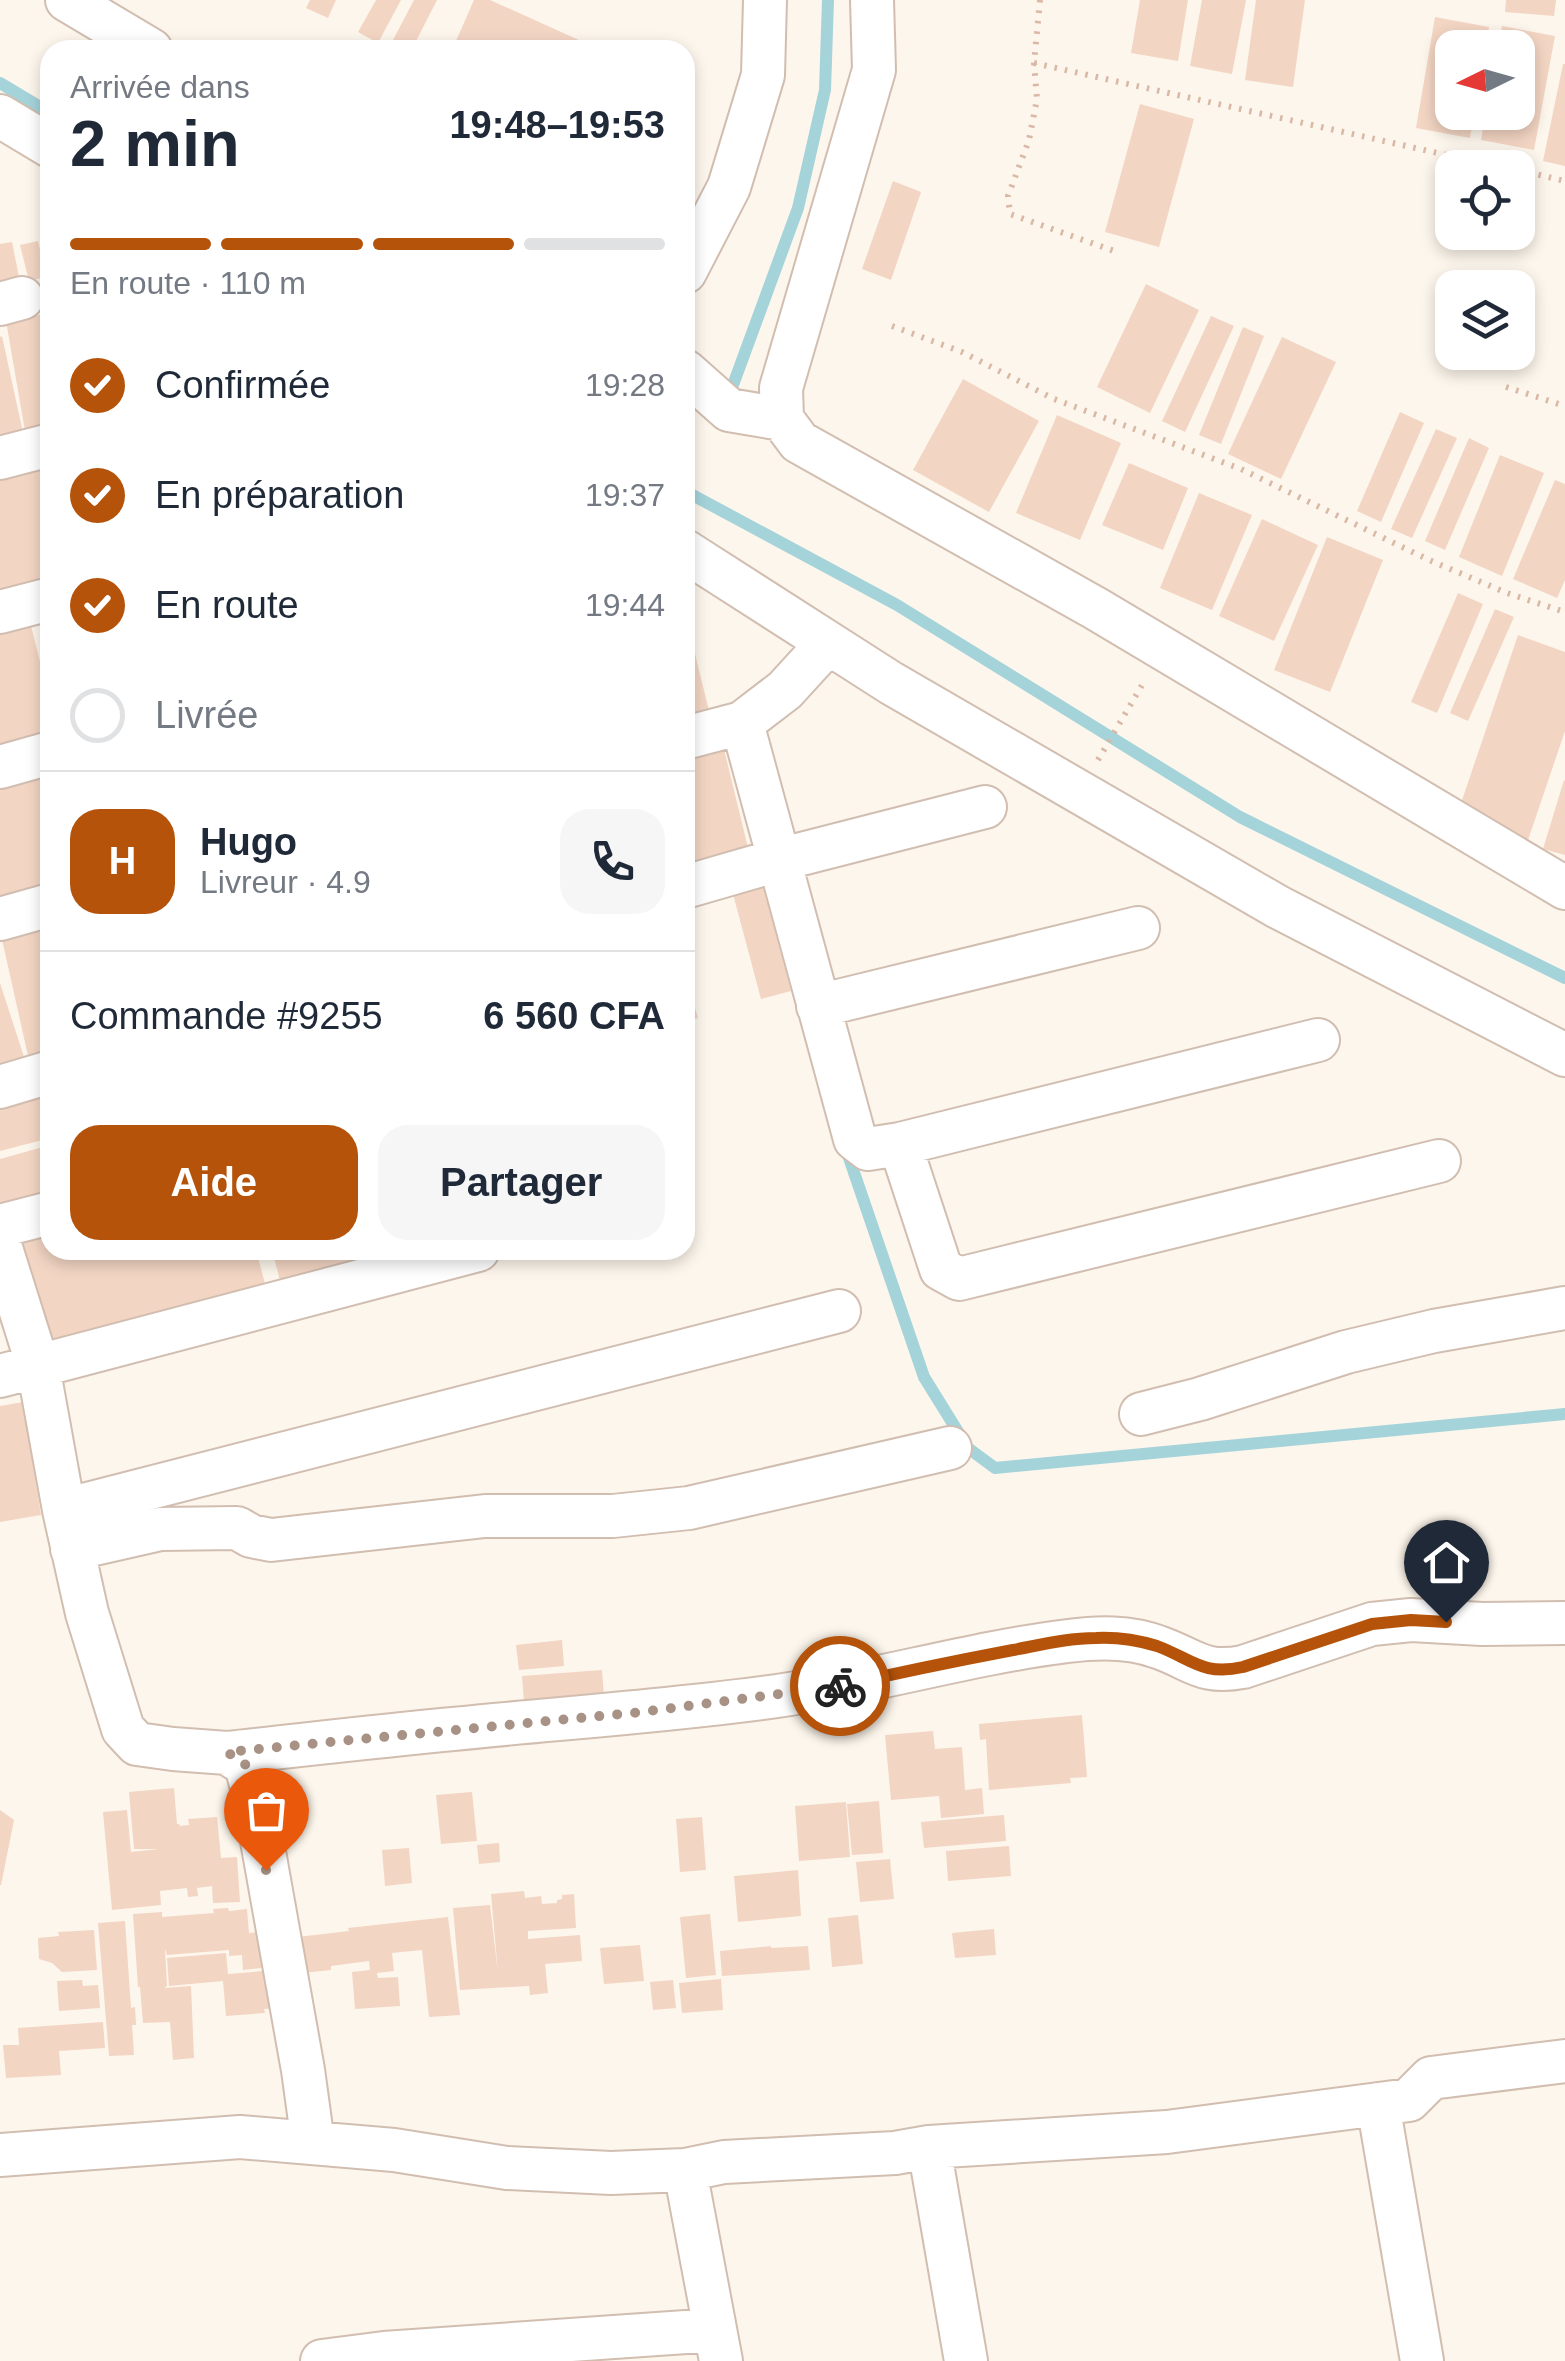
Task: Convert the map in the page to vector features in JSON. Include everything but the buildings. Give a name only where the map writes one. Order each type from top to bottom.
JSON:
[{"type":"street","points":[[67,0],[134,40]]},
{"type":"street","points":[[695,253],[729,187],[763,75],[766,0]]},
{"type":"street","points":[[872,0],[874,70],[782,388],[782,419],[799,442],[1095,608],[1565,888]]},
{"type":"street","points":[[0,116],[40,140]]},
{"type":"street","points":[[695,380],[729,410],[782,419]]},
{"type":"street","points":[[0,458],[40,447]]},
{"type":"street","points":[[695,557],[908,693],[1278,908],[1565,1055]]},
{"type":"street","points":[[0,612],[40,602]]},
{"type":"street","points":[[695,735],[742,723],[786,690],[828,643]]},
{"type":"street","points":[[742,723],[855,1139],[868,1148],[900,1144],[1318,1040]]},
{"type":"street","points":[[0,767],[40,756]]},
{"type":"street","points":[[695,884],[984,808]]},
{"type":"street","points":[[0,918],[40,908]]},
{"type":"street","points":[[818,1006],[1138,928]]},
{"type":"street","points":[[0,1087],[40,1075]]},
{"type":"street","points":[[900,1144],[941,1269],[959,1280],[1440,1161]]},
{"type":"street","points":[[0,1226],[40,1216]]},
{"type":"street","points":[[0,1245],[19,1371],[123,1729],[138,1744],[227,1752],[642,1712],[834,1687],[996,1653],[1096,1638],[1135,1640],[1204,1668],[1226,1670],[1372,1624],[1411,1620],[1565,1623]]},
{"type":"street","points":[[19,1371],[440,1260]]},
{"type":"street","points":[[1141,1414],[1200,1400],[1346,1352],[1434,1331],[1565,1308]]},
{"type":"street","points":[[68,1530],[839,1310]]},
{"type":"street","points":[[68,1530],[238,1528],[251,1536],[271,1540],[484,1516],[614,1516],[689,1508],[950,1448]]},
{"type":"street","points":[[227,1752],[246,1765],[254,1796],[313,2143]]},
{"type":"street","points":[[0,2155],[240,2137],[394,2150],[508,2168],[611,2173],[685,2170],[724,2162],[1167,2132],[1408,2100],[1431,2078],[1565,2061]]},
{"type":"street","points":[[1378,2104],[1422,2361]]},
{"type":"street","points":[[930,2147],[966,2361]]},
{"type":"street","points":[[322,2361],[718,2346],[685,2170]]},
{"type":"path","points":[[1040,0],[1034,62],[1037,99],[1029,140],[1008,196],[1010,214],[1117,252]]},
{"type":"path","points":[[1034,62],[1435,152]]},
{"type":"path","points":[[1535,174],[1565,181]]},
{"type":"path","points":[[892,326],[962,352],[1054,399],[1241,469],[1429,560],[1565,612]]},
{"type":"path","points":[[1506,386],[1565,406]]},
{"type":"path","points":[[1098,760],[1126,715]]},
{"type":"waterway","points":[[733,385],[798,208],[825,90],[828,0]]},
{"type":"waterway","points":[[0,83],[40,107]]},
{"type":"waterway","points":[[695,496],[897,605],[1240,817],[1565,978]]},
{"type":"waterway","points":[[846,1149],[924,1377],[968,1448],[995,1468],[1565,1414]]},
{"type":"way so far","points":[[266,1870],[246,1765],[227,1752],[642,1712],[840,1686]]},
{"type":"route","points":[[840,1686],[944,1663],[1096,1638],[1135,1640],[1204,1668],[1226,1670],[1372,1624],[1446,1622]]}]
